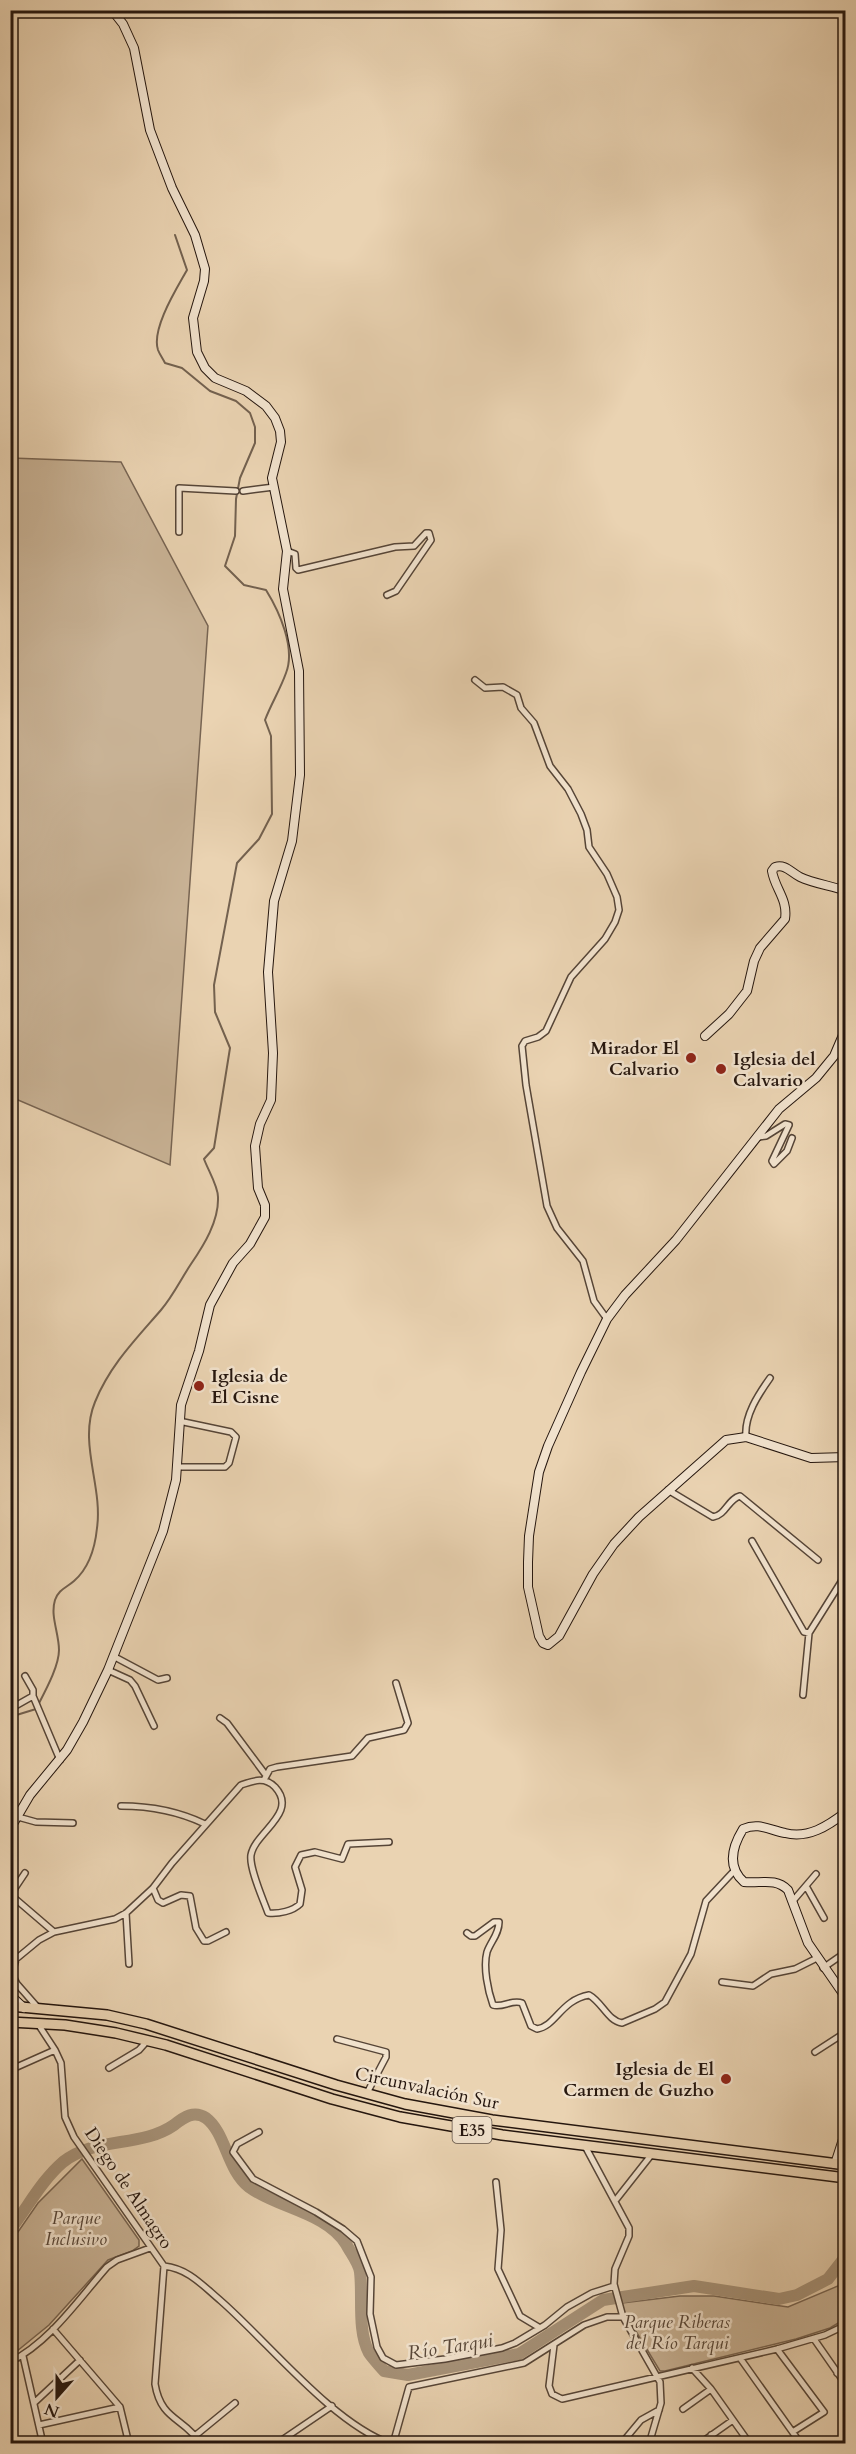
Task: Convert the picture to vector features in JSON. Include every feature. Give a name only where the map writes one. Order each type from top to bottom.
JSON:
[{"type":"highway","name":"Circunvalación Sur","points":[[10,2006],[107,2015],[146,2024],[405,2104],[492,2120],[840,2165]]},
{"type":"highway","name":"Circunvalación Sur","points":[[10,2022],[96,2029],[147,2041],[223,2062],[332,2099],[400,2117],[585,2146],[842,2178]]},
{"type":"street","points":[[10,1829],[30,1795],[60,1760],[83,1722],[114,1656],[163,1531],[176,1480],[181,1405],[199,1351],[210,1305],[233,1263],[250,1244],[265,1217],[265,1205],[258,1188],[255,1146],[260,1124],[271,1100],[273,1053],[268,972],[274,901],[292,841],[300,775],[300,670],[283,589],[287,551],[272,478],[281,442],[280,431],[275,418],[266,406],[246,391],[215,378],[205,368],[197,352],[193,318],[204,281],[205,269],[195,235],[172,189],[150,130],[134,48],[123,24],[112,10]]},
{"type":"street","points":[[178,532],[179,488],[236,491]]},
{"type":"street","points":[[243,491],[274,488]]},
{"type":"street","points":[[287,551],[295,554],[298,570],[395,547],[414,546],[426,533],[429,533],[432,537],[429,544],[396,591],[387,595]]},
{"type":"street","points":[[475,680],[485,688],[503,687],[517,695],[521,708],[534,723],[550,766],[568,789],[581,814],[587,830],[589,847],[607,874],[617,897],[619,910],[605,939],[571,977],[546,1031],[538,1037],[525,1041],[522,1046],[526,1085],[548,1206],[557,1228],[583,1261],[594,1301],[607,1319]]},
{"type":"street","points":[[705,1036],[729,1014],[747,990],[754,961],[760,948],[785,919],[785,902],[773,878],[772,871],[775,867],[789,869],[800,877],[846,891]]},
{"type":"street","points":[[846,1028],[834,1056],[816,1078],[779,1109],[764,1126],[759,1137],[676,1240],[607,1319],[581,1371],[539,1472],[529,1536],[528,1587],[535,1623],[543,1643],[548,1645],[554,1642],[593,1574],[614,1544],[668,1490],[726,1440],[746,1437],[811,1458],[846,1457]]},
{"type":"street","points":[[759,1137],[766,1136],[785,1124],[789,1125],[772,1161],[774,1164],[787,1151],[792,1138]]},
{"type":"street","points":[[746,1437],[746,1425],[755,1400],[770,1378]]},
{"type":"street","points":[[177,1467],[225,1467],[229,1463],[236,1437],[231,1432],[179,1421]]},
{"type":"street","points":[[668,1490],[713,1516],[720,1515],[736,1497],[740,1496],[818,1560]]},
{"type":"street","points":[[752,1541],[804,1632],[809,1633]]},
{"type":"street","points":[[803,1695],[809,1633],[846,1574]]},
{"type":"street","points":[[114,1656],[158,1680],[167,1678]]},
{"type":"street","points":[[108,1670],[130,1680],[135,1686],[154,1726]]},
{"type":"street","points":[[25,1676],[33,1690],[36,1705],[60,1760]]},
{"type":"street","points":[[39,2009],[12,1974],[12,1967],[16,1959],[25,1950],[54,1932],[115,1919],[126,1913],[153,1888],[241,1785],[265,1777],[277,1767],[352,1756],[368,1738],[404,1730],[408,1723],[396,1683]]},
{"type":"street","points":[[10,1709],[33,1696]]},
{"type":"street","points":[[220,1718],[227,1723],[280,1796],[281,1805],[278,1817],[255,1844],[251,1858],[268,1913],[296,1908],[300,1904],[302,1890],[295,1867],[301,1855],[315,1852],[342,1859],[348,1844],[388,1842]]},
{"type":"street","points":[[121,1806],[164,1811],[206,1824]]},
{"type":"street","points":[[846,1812],[807,1834],[783,1833],[753,1825],[743,1829],[733,1853],[734,1871],[744,1882],[773,1881],[782,1884],[788,1890],[817,1958],[846,1998]]},
{"type":"street","points":[[18,1817],[36,1822],[73,1822]]},
{"type":"street","points":[[466,1933],[474,1936],[494,1922],[499,1922],[498,1932],[487,1957],[487,1972],[493,2005],[498,2006],[517,2001],[522,2003],[531,2026],[537,2029],[546,2026],[571,2002],[589,1995],[595,1998],[616,2023],[622,2024],[665,2002],[691,1954],[706,1902],[734,1871]]},
{"type":"street","points":[[25,1873],[12,1896],[54,1932]]},
{"type":"street","points":[[792,1902],[816,1874]]},
{"type":"street","points":[[806,1886],[824,1918]]},
{"type":"street","points":[[153,1888],[158,1900],[163,1903],[181,1895],[190,1896],[196,1928],[204,1941],[226,1932]]},
{"type":"street","points":[[126,1913],[129,1964]]},
{"type":"street","points":[[823,1968],[846,1952]]},
{"type":"street","points":[[722,1982],[753,1986],[771,1974],[795,1969],[817,1958]]},
{"type":"street","points":[[10,1995],[24,2008]]},
{"type":"street","name":"Diego de Almagro","points":[[37,2023],[55,2049],[61,2063],[65,2117],[74,2137],[164,2266],[184,2270],[196,2279],[332,2406],[371,2436],[392,2444]]},
{"type":"street","points":[[815,2052],[846,2032]]},
{"type":"street","points":[[337,2039],[386,2052],[386,2057],[367,2093]]},
{"type":"street","points":[[109,2068],[139,2050],[147,2041]]},
{"type":"street","points":[[10,2070],[55,2049]]},
{"type":"street","points":[[840,2165],[846,2130]]},
{"type":"street","points":[[259,2132],[237,2144],[233,2152],[243,2169],[260,2184],[286,2195],[343,2229],[357,2241],[363,2250],[371,2277],[372,2331],[382,2358],[396,2365],[490,2350],[515,2343],[540,2328],[567,2307],[592,2293],[614,2286]]},
{"type":"street","points":[[585,2146],[629,2228],[629,2236],[615,2269],[614,2286],[623,2317],[658,2377],[661,2391],[659,2410],[649,2444]]},
{"type":"street","points":[[615,2201],[652,2154]]},
{"type":"street","points":[[496,2182],[501,2230],[498,2269],[520,2316],[540,2328]]},
{"type":"street","points":[[10,2362],[23,2356],[53,2329],[107,2267],[117,2260],[150,2248]]},
{"type":"street","points":[[164,2266],[155,2384],[157,2396],[163,2408],[196,2435],[199,2443]]},
{"type":"street","points":[[392,2444],[409,2386],[524,2363],[584,2325],[607,2317],[623,2317]]},
{"type":"street","points":[[554,2345],[549,2386],[552,2394],[562,2399],[777,2349],[814,2339],[846,2325]]},
{"type":"street","points":[[53,2329],[120,2407],[129,2444]]},
{"type":"street","points":[[814,2339],[846,2385]]},
{"type":"street","points":[[777,2349],[824,2412]]},
{"type":"street","points":[[23,2356],[43,2444]]},
{"type":"street","points":[[740,2358],[803,2443]]},
{"type":"street","points":[[35,2402],[80,2360]]},
{"type":"street","points":[[837,2373],[846,2367]]},
{"type":"street","points":[[692,2368],[711,2389],[748,2443]]},
{"type":"street","points":[[683,2409],[711,2389]]},
{"type":"street","points":[[196,2435],[235,2403]]},
{"type":"street","points":[[276,2444],[332,2406]]},
{"type":"street","points":[[39,2425],[120,2407]]},
{"type":"street","points":[[794,2431],[830,2407]]},
{"type":"street","points":[[621,2444],[641,2420],[659,2410]]},
{"type":"street","points":[[699,2444],[733,2420]]},
{"type":"street","points":[[711,2435],[718,2444]]},
{"type":"street","points":[[364,2444],[371,2436]]},
{"type":"green space","points":[[11,458],[121,462],[208,626],[170,1165],[11,1097]]},
{"type":"green space","name":"Parque Inclusivo","points":[[82,2159],[139,2240],[139,2246],[108,2260],[49,2325],[11,2356],[11,2242],[38,2203]]},
{"type":"green space","name":"Parque Riberas del Río Tarqui","points":[[845,2277],[845,2319],[830,2328],[796,2339],[665,2371],[660,2371],[623,2310],[622,2303],[680,2296],[714,2296],[788,2307],[838,2286]]},
{"type":"waterway","points":[[10,1717],[36,1709],[47,1688],[57,1664],[59,1650],[54,1612],[55,1600],[61,1591],[84,1570],[93,1550],[98,1512],[89,1433],[90,1417],[95,1402],[116,1364],[173,1293],[206,1241],[216,1215],[218,1193],[204,1159],[214,1148],[230,1048],[215,1012],[214,985],[237,863],[259,839],[272,814],[271,736],[265,720],[289,663],[285,630],[266,590],[244,585],[225,566],[235,536],[236,499],[240,478],[255,443],[255,427],[250,413],[236,401],[210,391],[182,368],[165,363],[158,350],[157,341],[161,320],[187,270],[175,235]]},
{"type":"waterway","name":"Río Tarqui","points":[[10,2230],[48,2177],[63,2162],[76,2154],[89,2148],[147,2137],[189,2116],[202,2116],[213,2125],[236,2171],[249,2187],[314,2217],[337,2233],[346,2244],[359,2269],[363,2334],[369,2353],[384,2371],[408,2375],[519,2354],[603,2300],[694,2286],[779,2299],[797,2295],[828,2279],[846,2256]]},
{"type":"place","name":"Mirador El Calvario","points":[[691,1058]]},
{"type":"place","name":"Iglesia del Calvario","points":[[721,1069]]},
{"type":"place","name":"Iglesia de El Cisne","points":[[199,1386]]},
{"type":"place","name":"Iglesia de El Carmen de Guzho","points":[[726,2079]]}]
